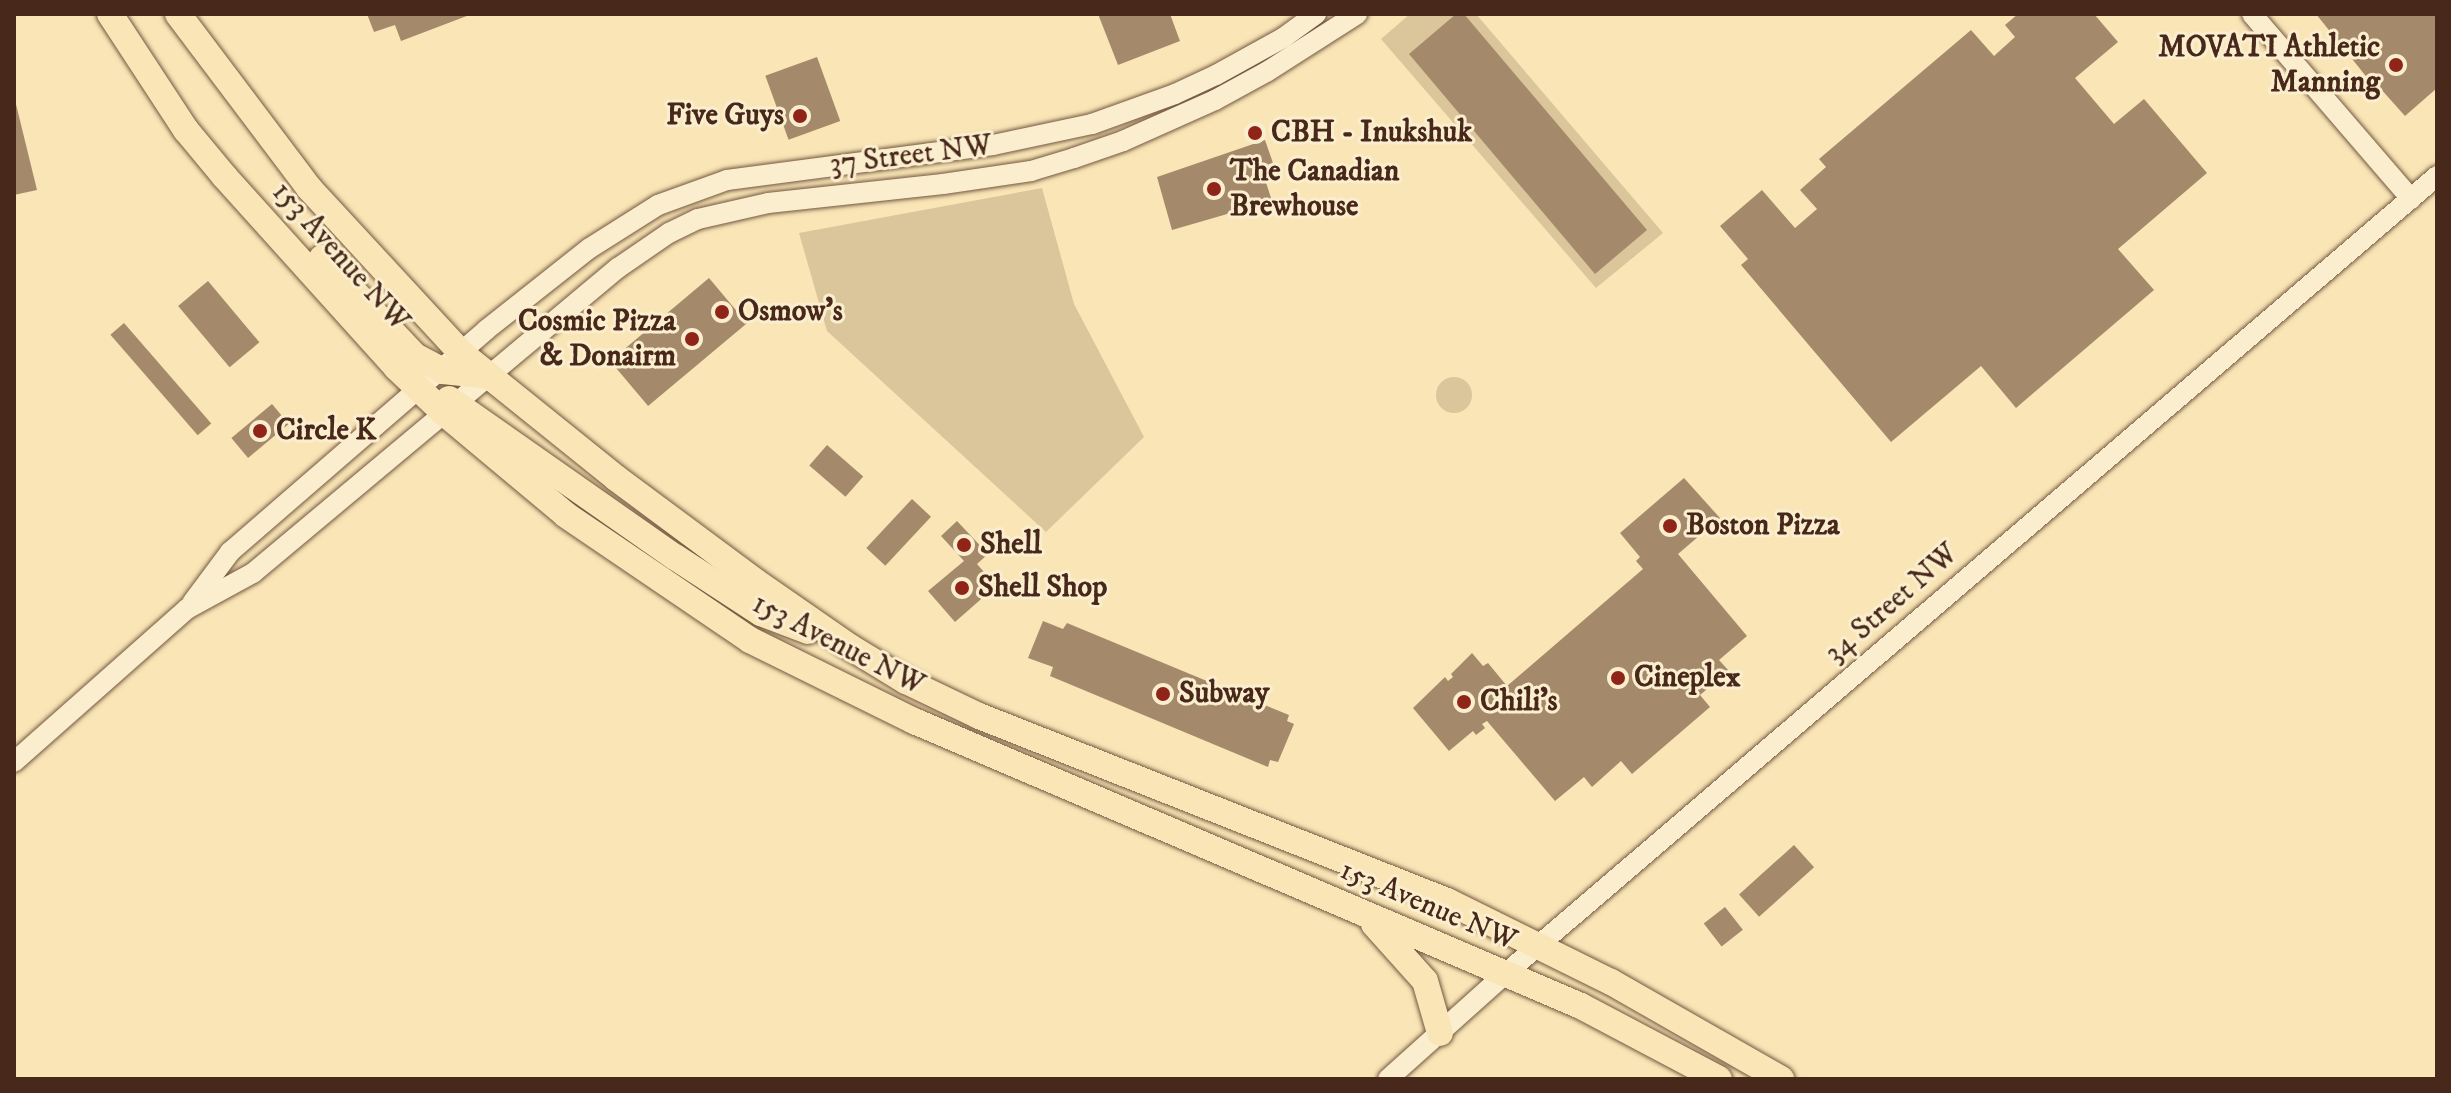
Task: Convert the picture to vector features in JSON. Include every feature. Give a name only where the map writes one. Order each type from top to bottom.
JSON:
[{"type":"main road","name":"153 Avenue NW","points":[[110,14],[186,130],[419,389],[449,407],[566,515],[750,640],[914,721],[1581,1006],[1719,1079]]},
{"type":"main road","name":"153 Avenue NW","points":[[178,14],[309,188],[452,362]]},
{"type":"main road","points":[[186,130],[242,171],[415,356],[452,362],[490,376]]},
{"type":"main road","name":"153 Avenue NW","points":[[490,376],[616,478],[756,582],[850,647],[906,681],[979,716],[1447,901],[1611,982],[1781,1079]]},
{"type":"main road","points":[[449,407],[761,613],[850,647]]},
{"type":"main road","points":[[1363,913],[1402,951],[1425,981],[1440,1033]]},
{"type":"street","name":"37 Street NW","points":[[187,609],[230,552],[526,296],[590,248],[658,205],[727,180],[993,145],[1092,124],[1175,94],[1216,75],[1283,38],[1316,14]]},
{"type":"street","name":"37 Street NW","points":[[187,609],[253,573],[635,255],[698,219],[768,203],[1031,171],[1074,158],[1123,141],[1215,100],[1279,65],[1357,14]]},
{"type":"street","points":[[2252,14],[2411,199]]},
{"type":"street","name":"34 Street NW","points":[[1388,1079],[1505,974],[2437,176]]},
{"type":"street","points":[[14,762],[187,609]]},
{"type":"shaded area","points":[[1410,14],[1476,14],[1663,233],[1596,288],[1381,39]]},
{"type":"shaded area","points":[[1042,188],[1074,304],[1144,437],[1046,532],[827,331],[799,233]]},
{"type":"shaded area","points":[[1454,377],[1467,382],[1472,395],[1467,408],[1454,413],[1441,408],[1436,395],[1441,382]]},
{"type":"building","points":[[367,14],[472,14],[401,41],[395,25],[374,32]]},
{"type":"building","points":[[1098,14],[1170,14],[1180,41],[1118,65]]},
{"type":"building","points":[[1456,14],[1464,14],[1647,230],[1595,274],[1409,54]]},
{"type":"building","points":[[2018,14],[2094,14],[2118,42],[2075,78],[2114,124],[2144,99],[2207,173],[2118,249],[2154,290],[2016,408],[1981,366],[1891,442],[1741,265],[1748,259],[1720,226],[1762,190],[1795,228],[1817,209],[1800,190],[1826,167],[1819,159],[1971,30],[1994,56],[2015,37],[2005,25]]},
{"type":"building","name":"MOVATI Athletic Manning","points":[[2316,14],[2437,14],[2437,88],[2405,116],[2380,88],[2377,90]]},
{"type":"building","points":[[817,57],[840,121],[789,140],[765,76]]},
{"type":"building","points":[[14,96],[37,190],[14,195]]},
{"type":"building","name":"The Canadian Brewhouse","points":[[1265,140],[1273,163],[1261,167],[1272,201],[1172,230],[1157,177]]},
{"type":"building","points":[[709,278],[747,323],[648,406],[610,361]]},
{"type":"building","name":"Circle K","points":[[208,281],[259,342],[230,367],[178,306]]},
{"type":"building","name":"Circle K","points":[[124,323],[211,423],[198,435],[110,335]]},
{"type":"building","name":"Circle K","points":[[272,404],[289,424],[248,458],[231,438]]},
{"type":"building","points":[[827,445],[863,476],[846,497],[809,465]]},
{"type":"building","name":"Cineplex","points":[[1684,478],[1720,518],[1678,554],[1747,636],[1719,660],[1729,671],[1700,695],[1710,707],[1632,774],[1621,761],[1592,787],[1584,777],[1555,801],[1487,721],[1482,724],[1485,728],[1476,735],[1473,731],[1449,751],[1413,708],[1445,677],[1448,681],[1453,677],[1451,674],[1472,653],[1483,666],[1488,663],[1507,686],[1643,569],[1636,561],[1640,557],[1620,533]]},
{"type":"building","name":"Shell","points":[[912,499],[931,517],[885,566],[866,548]]},
{"type":"building","name":"Shell Shop","points":[[957,521],[988,554],[977,564],[996,586],[955,622],[928,591],[964,561],[941,536]]},
{"type":"building","points":[[1043,621],[1063,629],[1067,623],[1289,715],[1287,721],[1294,724],[1278,762],[1270,760],[1268,767],[1050,676],[1053,667],[1028,658]]},
{"type":"building","points":[[1794,845],[1814,867],[1759,917],[1739,895]]},
{"type":"building","points":[[1725,907],[1743,930],[1722,946],[1704,924]]},
{"type":"place","name":"MOVATI Athletic Manning","points":[[2396,65]]},
{"type":"place","name":"Five Guys","points":[[800,116]]},
{"type":"place","name":"CBH - Inukshuk","points":[[1255,133]]},
{"type":"place","name":"The Canadian Brewhouse","points":[[1214,189]]},
{"type":"place","name":"Osmow's","points":[[722,312]]},
{"type":"place","name":"Cosmic Pizza & Donairm","points":[[692,339]]},
{"type":"place","name":"Circle K","points":[[260,431]]},
{"type":"place","name":"Boston Pizza","points":[[1670,526]]},
{"type":"place","name":"Shell","points":[[964,545]]},
{"type":"place","name":"Shell Shop","points":[[962,588]]},
{"type":"place","name":"Cineplex","points":[[1618,678]]},
{"type":"place","name":"Subway","points":[[1163,694]]},
{"type":"place","name":"Chili's","points":[[1464,702]]}]
